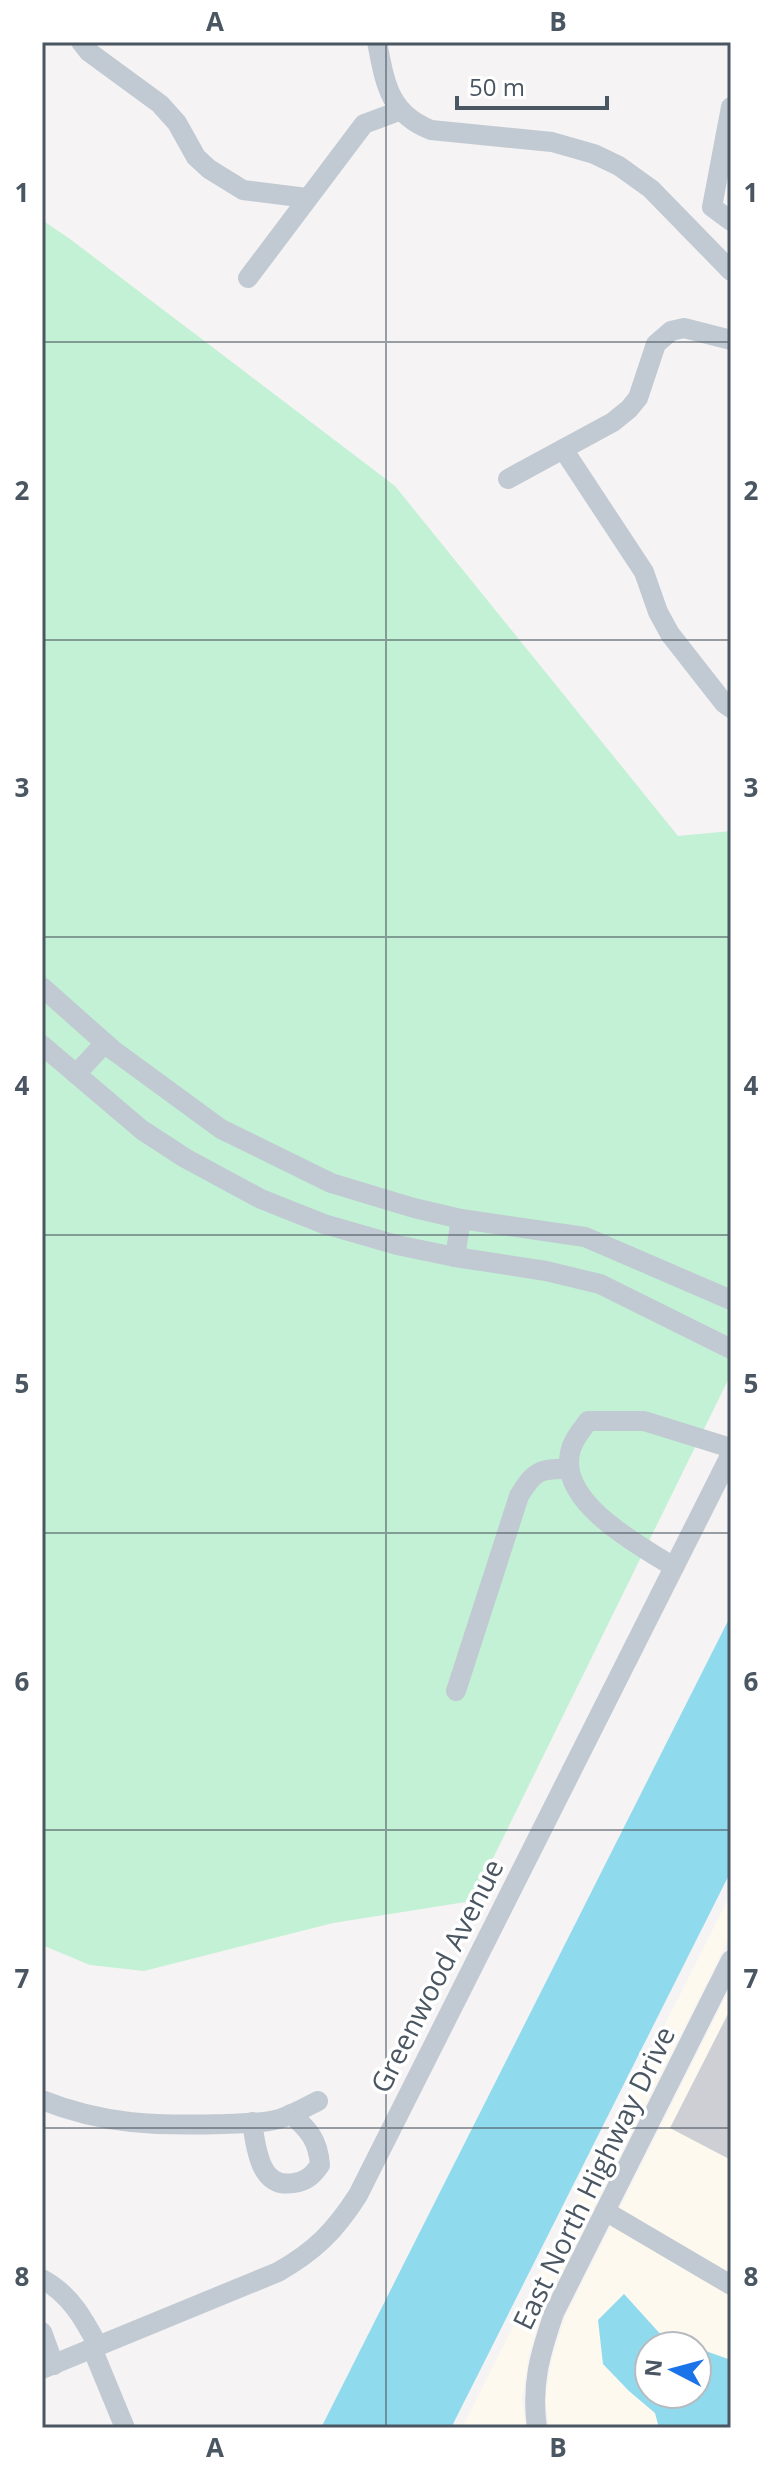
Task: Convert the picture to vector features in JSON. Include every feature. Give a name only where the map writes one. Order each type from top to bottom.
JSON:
[{"type":"street","points":[[81,42],[89,52],[160,104],[177,123],[196,157],[209,169],[243,190],[307,198]]},
{"type":"street","points":[[377,42],[385,84],[399,111],[418,125],[431,130],[552,142],[594,154],[619,166],[651,189],[731,271]]},
{"type":"street","points":[[731,107],[712,207],[731,221]]},
{"type":"street","points":[[248,278],[364,124],[399,111]]},
{"type":"street","points":[[508,479],[613,422],[629,409],[638,398],[656,344],[671,331],[684,328],[731,340]]},
{"type":"street","points":[[563,449],[644,572],[658,612],[670,634],[731,708]]},
{"type":"street","points":[[42,987],[105,1043],[221,1129],[331,1183],[461,1219],[585,1237],[731,1300]]},
{"type":"street","points":[[76,1074],[105,1043]]},
{"type":"street","points":[[42,1045],[142,1130],[185,1158],[261,1199],[339,1228],[397,1245],[546,1271],[600,1284],[731,1349]]},
{"type":"street","points":[[455,1257],[461,1219]]},
{"type":"street","points":[[674,1567],[609,1526],[582,1498],[569,1469],[570,1453],[576,1438],[588,1421],[644,1421],[731,1448]]},
{"type":"street","name":"Greenwood Avenue","points":[[48,2367],[278,2272],[320,2244],[342,2219],[365,2181],[731,1454]]},
{"type":"street","points":[[456,1691],[519,1496],[531,1475],[548,1468],[569,1469]]},
{"type":"street","name":"East North Highway Drive","points":[[537,2428],[533,2400],[554,2313],[731,1960]]},
{"type":"street","points":[[42,2100],[94,2117],[125,2123],[187,2125],[278,2119],[318,2101]]},
{"type":"street","points":[[252,2122],[258,2158],[267,2175],[283,2184],[297,2183],[307,2180],[320,2165],[319,2147],[291,2114]]},
{"type":"street","points":[[605,2211],[731,2285]]},
{"type":"street","points":[[42,2279],[73,2304],[95,2347],[125,2428]]},
{"type":"street","points":[[42,2332],[48,2367]]},
{"type":"shaded area","points":[[731,1893],[731,1934],[543,2310],[529,2354],[522,2401],[526,2428],[462,2428]]},
{"type":"shaded area","points":[[731,1986],[731,2360],[713,2354],[713,2330],[657,2330],[624,2294],[603,2364],[633,2394],[633,2410],[651,2410],[659,2428],[549,2428],[545,2400],[552,2358],[565,2317]]},
{"type":"green space","points":[[42,220],[395,486],[678,836],[731,831],[731,1374],[472,1901],[333,1923],[144,1971],[90,1965],[42,1945]]},
{"type":"water","points":[[731,1615],[731,1871],[451,2428],[321,2428]]},
{"type":"water","points":[[624,2294],[657,2330],[633,2330],[633,2394],[603,2364],[598,2320]]},
{"type":"water","points":[[713,2354],[731,2360],[731,2428],[659,2428],[651,2410],[713,2410]]},
{"type":"building","points":[[731,2008],[731,2160],[670,2128]]}]
